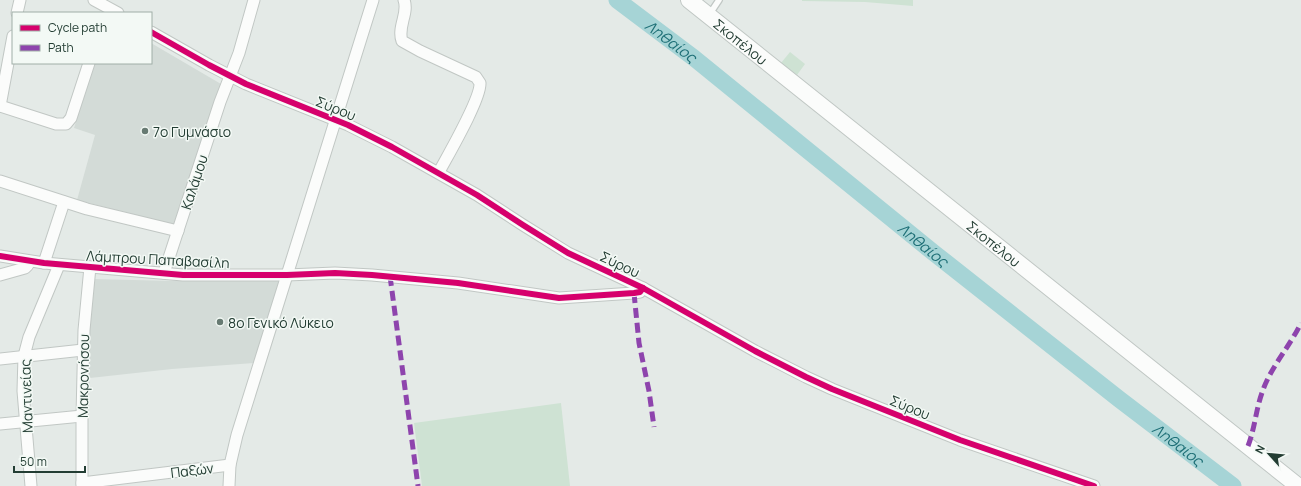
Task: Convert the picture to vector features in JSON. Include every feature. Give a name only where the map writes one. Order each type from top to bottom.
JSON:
[{"type":"main road","name":"Σκοπέλου","points":[[689,0],[1298,486]]},
{"type":"street","points":[[17,12],[20,0]]},
{"type":"street","points":[[94,0],[116,12]]},
{"type":"street","name":"Καλάμου","points":[[164,273],[230,76],[240,53],[254,0]]},
{"type":"street","points":[[229,486],[230,465],[237,435],[373,0]]},
{"type":"street","points":[[404,0],[406,7],[401,28],[402,41],[476,77],[480,83],[479,91],[469,114],[438,172]]},
{"type":"street","name":"Σύρου","points":[[152,33],[230,76],[257,89],[336,120],[380,140],[438,172],[568,253],[643,288],[755,351],[806,377],[832,389],[960,440],[1094,486]]},
{"type":"street","points":[[12,41],[0,106],[56,124],[68,123],[71,118],[89,64]]},
{"type":"street","points":[[0,181],[64,202],[178,232]]},
{"type":"street","points":[[44,263],[64,202]]},
{"type":"street","name":"Λάμπρου Παπαβασίλη","points":[[0,256],[59,265],[190,276],[335,274],[372,275],[458,283],[559,298],[634,293],[640,292],[643,288]]},
{"type":"street","points":[[0,275],[25,268],[28,265],[28,261]]},
{"type":"street","name":"Μαντινείας","points":[[31,486],[23,377],[24,356],[29,337],[59,265]]},
{"type":"street","name":"Μακρονήσου","points":[[82,485],[83,350],[90,267]]},
{"type":"street","points":[[0,359],[83,350]]},
{"type":"street","points":[[0,424],[82,416]]},
{"type":"street","name":"Παξών","points":[[82,485],[230,465]]},
{"type":"lane","points":[[709,16],[719,0]]},
{"type":"shaded area","name":"7ο Γυμνάσιο","points":[[152,44],[221,84],[176,225],[77,200],[95,135],[74,128],[95,64],[152,64]]},
{"type":"shaded area","points":[[92,279],[279,281],[254,363],[172,369],[90,378],[89,340]]},
{"type":"green space","points":[[802,0],[913,0],[913,6],[865,2]]},
{"type":"green space","points":[[790,52],[805,64],[797,75],[781,63]]},
{"type":"green space","points":[[561,403],[570,486],[422,486],[414,423]]},
{"type":"waterway","name":"Ληθαίος","points":[[617,0],[694,58],[934,253],[1119,399],[1233,486]]},
{"type":"marked path","points":[[390,276],[418,486]]},
{"type":"marked path","points":[[634,293],[639,343],[649,391],[654,427]]},
{"type":"marked path","points":[[1248,446],[1266,381],[1301,323]]},
{"type":"cycle path","points":[[152,33],[246,84],[348,125],[392,147],[477,195],[568,253],[643,288],[755,351],[806,377],[832,389],[960,440],[1094,486]]},
{"type":"cycle path","points":[[0,256],[44,263],[183,275],[287,275],[335,273],[372,275],[458,283],[559,298],[634,293],[640,292],[643,288]]},
{"type":"place","name":"7ο Γυμνάσιο","points":[[145,131]]},
{"type":"place","name":"8ο Γενικό Λύκειο","points":[[220,322]]}]
